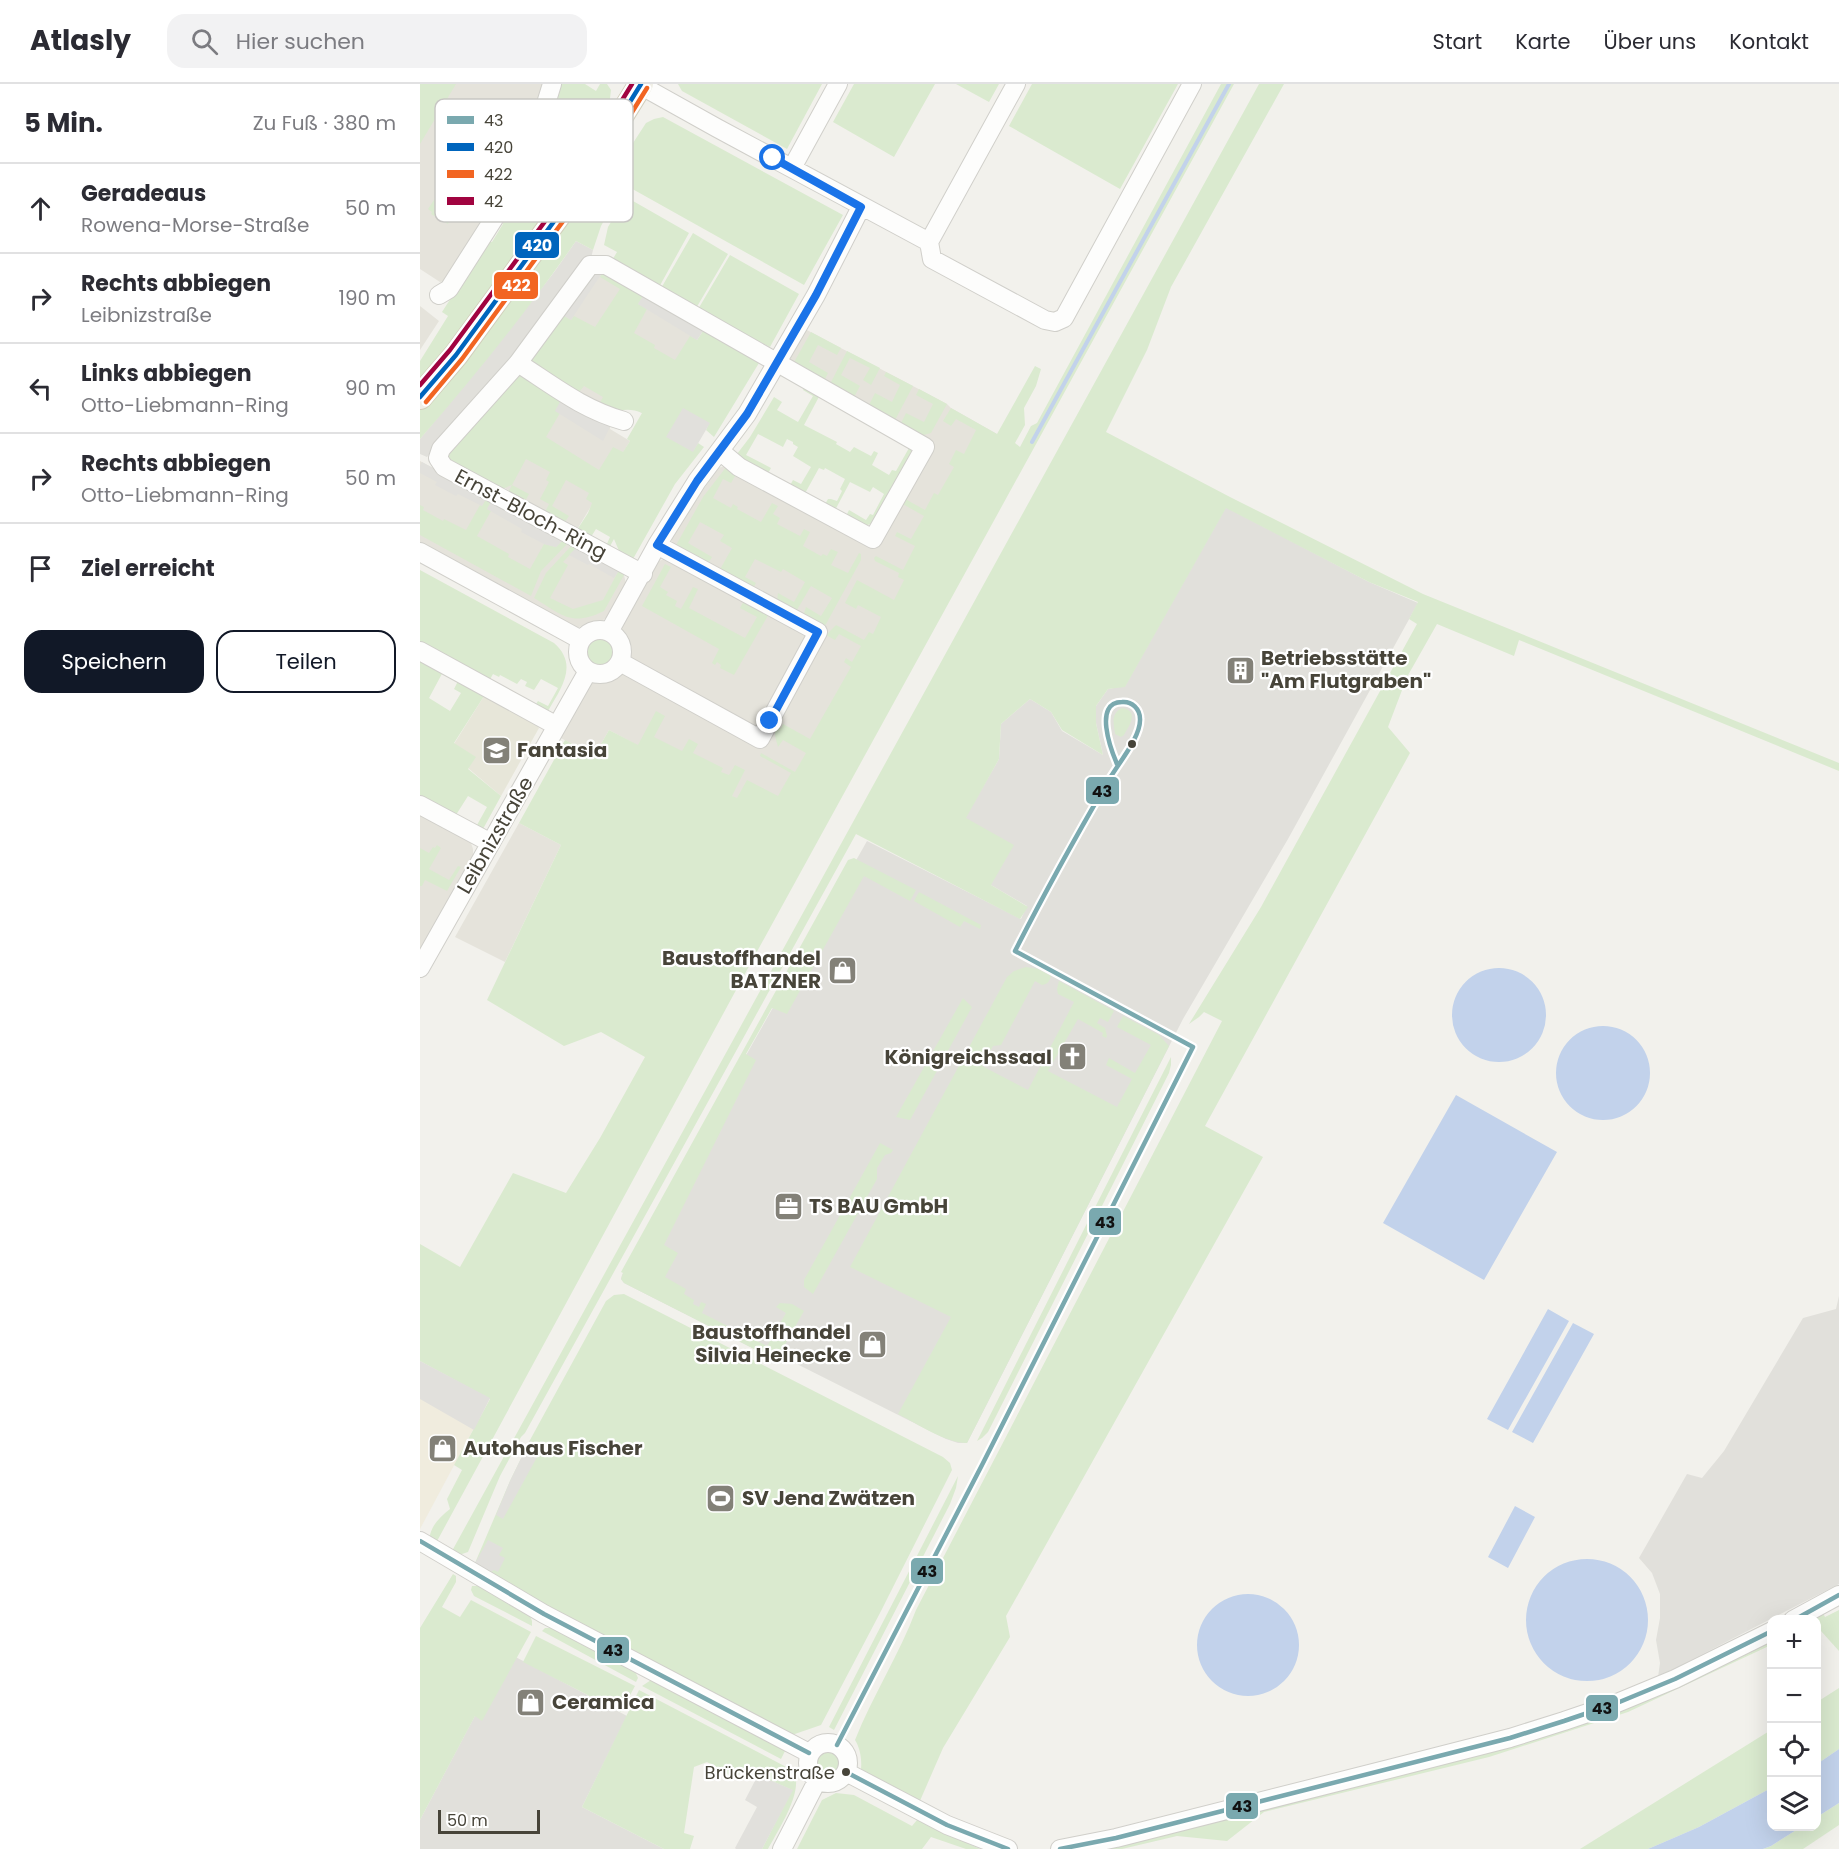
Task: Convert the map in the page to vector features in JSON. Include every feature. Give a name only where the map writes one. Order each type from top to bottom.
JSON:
[{"type":"main road","points":[[631,99],[640,84]]},
{"type":"main road","points":[[420,396],[456,355],[554,222]]},
{"type":"street","points":[[547,99],[552,84]]},
{"type":"street","points":[[640,84],[928,242]]},
{"type":"street","points":[[792,168],[838,84]]},
{"type":"street","points":[[1016,84],[928,242],[932,259],[1045,320],[1055,322],[1064,318],[1192,84]]},
{"type":"street","points":[[609,632],[657,545],[697,481],[747,414],[816,295],[861,207]]},
{"type":"street","points":[[439,295],[449,289],[492,222]]},
{"type":"street","name":"Ernst-Bloch-Ring","points":[[643,574],[444,467],[438,458],[441,449],[518,363],[590,265],[606,265],[776,362]]},
{"type":"street","points":[[720,451],[739,467],[873,539],[925,447],[776,362]]},
{"type":"street","points":[[518,363],[580,404],[624,422]]},
{"type":"street","points":[[620,662],[760,739],[818,632],[657,545]]},
{"type":"street","points":[[420,552],[581,640]]},
{"type":"street","points":[[602,629],[615,635],[621,644],[620,662],[605,674],[588,671],[582,666],[578,657],[578,646],[591,631],[602,629]]},
{"type":"street","points":[[420,651],[557,726]]},
{"type":"street","name":"Leibnizstraße","points":[[420,968],[588,671]]},
{"type":"street","points":[[420,805],[491,843]]},
{"type":"street","points":[[420,1541],[544,1614],[809,1753]]},
{"type":"street","points":[[1802,1615],[1839,1595]]},
{"type":"street","points":[[1060,1849],[1116,1838],[1510,1738],[1617,1703],[1675,1679],[1767,1633]]},
{"type":"street","points":[[818,1744],[837,1744],[846,1754],[848,1766],[846,1772],[831,1783],[817,1781],[807,1766],[809,1753],[818,1744]]},
{"type":"street","points":[[846,1772],[947,1826],[1008,1849]]},
{"type":"street","points":[[782,1849],[817,1781]]},
{"type":"shaded area","points":[[420,84],[545,84],[540,99],[435,99],[435,222],[482,222],[444,281],[440,282],[420,269]]},
{"type":"shaded area","points":[[576,241],[593,250],[591,258],[513,358],[427,457],[420,454],[420,439],[492,352]]},
{"type":"shaded area","points":[[594,270],[705,328],[642,413],[634,409],[602,410],[529,357]]},
{"type":"shaded area","points":[[604,270],[571,320],[561,314],[590,273]]},
{"type":"shaded area","points":[[645,293],[705,328],[697,340],[638,304]]},
{"type":"shaded area","points":[[420,306],[439,321],[420,350]]},
{"type":"shaded area","points":[[803,328],[947,404],[1004,438],[786,821],[739,796],[737,799],[609,730],[594,756],[559,737],[588,686],[595,681],[610,678],[622,672],[753,740],[826,633],[677,552],[671,537],[718,468],[725,466],[873,545],[929,443],[791,362],[790,357]]},
{"type":"shaded area","points":[[520,375],[630,441],[575,533],[447,451]]},
{"type":"shaded area","points":[[561,400],[610,427],[603,441],[555,411]]},
{"type":"shaded area","points":[[683,408],[710,423],[693,452],[666,437]]},
{"type":"shaded area","points":[[420,461],[619,570],[624,575],[626,584],[613,612],[602,621],[575,628],[420,545]]},
{"type":"shaded area","points":[[422,462],[487,497],[482,506],[435,485],[437,482],[420,473]]},
{"type":"shaded area","points":[[492,500],[564,539],[556,547],[544,544],[521,532],[522,529],[487,509]]},
{"type":"shaded area","points":[[1226,507],[1369,582],[1418,603],[1288,839],[1183,1019],[967,1443],[946,1439],[779,1355],[766,1355],[624,1283],[621,1279],[622,1275],[867,841],[1021,919],[1027,906],[991,885],[965,818],[999,759],[1001,724],[1030,699],[1051,712],[1062,731],[1103,755],[1096,723],[1096,706],[1108,689],[1125,686]]},
{"type":"shaded area","points":[[578,546],[619,570],[614,578],[569,555]]},
{"type":"shaded area","points":[[664,559],[800,629],[807,637],[756,728],[634,665],[622,628],[626,616],[659,561]]},
{"type":"shaded area","name":"Fantasia","points":[[486,693],[536,723],[539,728],[501,796],[468,768],[475,757],[454,744]]},
{"type":"shaded area","points":[[420,812],[470,840],[473,856],[420,957]]},
{"type":"shaded area","points":[[519,823],[561,845],[505,962],[455,937]]},
{"type":"shaded area","points":[[1839,1296],[1839,1584],[1779,1615],[1767,1615],[1767,1621],[1658,1677],[1660,1663],[1656,1640],[1660,1618],[1660,1594],[1652,1573],[1639,1558],[1687,1474],[1702,1478],[1724,1451],[1803,1318],[1836,1309]]},
{"type":"shaded area","name":"Autohaus Fischer","points":[[420,1361],[490,1398],[420,1529]]},
{"type":"shaded area","points":[[420,1361],[490,1398],[474,1430],[420,1399]]},
{"type":"shaded area","points":[[530,1440],[542,1448],[503,1519],[496,1515]]},
{"type":"shaded area","points":[[488,1540],[503,1548],[499,1555],[505,1558],[498,1572],[494,1570],[491,1572],[475,1563]]},
{"type":"shaded area","points":[[508,1653],[627,1716],[582,1807],[664,1849],[420,1849],[420,1820]]},
{"type":"shaded area","points":[[758,1775],[793,1790],[762,1849],[736,1849],[757,1807],[745,1800]]},
{"type":"green space","points":[[420,84],[456,84],[447,99],[435,99],[435,119],[420,144]]},
{"type":"green space","points":[[556,84],[585,84],[596,91],[600,84],[607,84],[611,90],[610,99],[552,99]]},
{"type":"green space","points":[[678,84],[822,84],[787,149],[682,91]]},
{"type":"green space","points":[[854,84],[935,84],[894,157],[833,122]]},
{"type":"green space","points":[[956,84],[999,84],[989,102]]},
{"type":"green space","points":[[1032,84],[1178,84],[1120,189],[1009,126]]},
{"type":"green space","points":[[1221,84],[1234,84],[754,957],[436,1543],[429,1540],[436,1522],[450,1509],[447,1499],[462,1470],[454,1465],[490,1399],[420,1361],[420,1244],[460,1267],[513,1173],[566,1193],[645,1057],[601,1032],[564,1046],[487,1000],[561,845],[519,823],[565,740],[594,756],[609,730],[638,745],[656,711],[665,716],[654,737],[682,751],[689,739],[698,744],[693,753],[723,768],[721,772],[729,775],[735,765],[745,770],[732,796],[737,798],[747,780],[778,796],[791,773],[760,756],[761,753],[795,772],[806,753],[783,740],[778,747],[775,734],[777,726],[781,728],[783,724],[810,739],[851,667],[844,662],[846,658],[852,662],[861,646],[839,634],[835,640],[826,635],[836,625],[864,640],[869,632],[873,634],[881,617],[858,605],[856,609],[845,603],[857,580],[894,600],[904,580],[898,577],[899,573],[875,561],[874,558],[876,556],[903,570],[915,546],[895,536],[897,532],[911,539],[924,516],[901,503],[907,495],[907,500],[925,510],[934,493],[938,495],[954,467],[949,464],[956,450],[964,454],[976,430],[956,419],[951,426],[943,421],[951,408],[997,434],[1035,366],[1041,369],[1036,386],[1024,408],[1025,425],[1015,443],[1020,447],[1031,426],[1037,423]]},
{"type":"green space","points":[[1259,84],[1284,84],[1171,287],[1147,350],[1106,432],[1423,594],[1839,763],[1839,771],[1519,640],[1514,656],[1437,624],[1407,677],[1388,727],[1410,753],[1205,1126],[1263,1157],[1006,1616],[1010,1637],[943,1748],[919,1803],[861,1769],[860,1754],[855,1740],[916,1610],[1222,1021],[1204,1012],[1189,1024],[1261,907],[1417,624],[1409,619],[1418,602],[1369,582],[1226,508],[1125,687],[1108,689],[1096,706],[1096,723],[1103,755],[1062,730],[1051,712],[1030,699],[1001,724],[999,759],[966,818],[1014,845],[991,885],[1028,907],[1020,919],[856,834],[521,1437],[500,1476],[468,1552],[459,1555],[452,1551]]},
{"type":"green space","points":[[663,117],[843,215],[804,285],[633,189],[633,143],[646,123]]},
{"type":"green space","points":[[435,198],[435,216],[428,209]]},
{"type":"green space","points":[[633,201],[689,233],[658,289],[611,262],[617,252],[604,245],[611,222],[633,222]]},
{"type":"green space","points":[[502,222],[540,222],[420,384],[420,361],[448,316],[442,312],[487,242],[492,242]]},
{"type":"green space","points":[[561,222],[603,222],[593,250],[576,241],[501,342],[420,439],[420,408]]},
{"type":"green space","points":[[693,233],[728,254],[695,310],[660,290]]},
{"type":"green space","points":[[730,255],[799,294],[770,347],[697,311]]},
{"type":"green space","points":[[604,270],[645,293],[638,304],[647,309],[634,333],[655,345],[654,348],[675,360],[690,336],[697,340],[705,328],[756,358],[759,363],[714,437],[706,430],[709,423],[693,451],[698,443],[704,447],[675,484],[633,559],[622,558],[614,539],[609,548],[606,546],[610,537],[596,529],[589,540],[575,533],[592,503],[586,499],[589,493],[566,480],[552,506],[569,516],[562,526],[543,516],[549,504],[540,499],[549,482],[546,480],[550,472],[526,459],[512,485],[497,491],[475,480],[453,464],[447,451],[513,376],[526,377],[561,400],[556,411],[560,413],[546,437],[599,470],[613,447],[623,452],[630,441],[627,439],[642,413],[597,408],[603,397],[584,386],[576,396],[528,362],[561,314],[571,320],[574,316],[595,327],[620,289],[600,277]]},
{"type":"green space","points":[[811,332],[841,348],[837,355],[818,345],[809,362],[828,373],[823,383],[793,364]]},
{"type":"green space","points":[[847,351],[880,368],[871,385],[863,380],[870,368],[850,358],[841,375],[860,386],[853,399],[829,386]]},
{"type":"green space","points":[[886,372],[913,386],[894,422],[868,407],[875,393],[892,402],[900,385],[884,376]]},
{"type":"green space","points":[[806,384],[821,393],[804,425],[837,442],[836,444],[850,452],[854,447],[871,456],[874,451],[878,453],[872,465],[889,475],[892,470],[896,471],[911,447],[912,453],[873,523],[865,526],[845,518],[849,510],[866,520],[870,514],[873,515],[884,494],[873,487],[870,492],[850,482],[833,514],[823,508],[828,499],[837,501],[845,479],[825,468],[824,470],[819,468],[803,497],[788,489],[793,480],[801,484],[811,467],[793,456],[798,447],[793,442],[787,439],[783,447],[758,434],[746,455],[771,468],[767,475],[742,462],[737,454],[774,397],[782,402],[777,410],[798,422],[813,396],[803,390]]},
{"type":"green space","points":[[919,389],[947,404],[931,433],[920,436],[900,425],[906,413],[924,422],[933,404],[916,395]]},
{"type":"green space","points":[[727,466],[738,471],[731,483],[723,479],[713,498],[731,508],[733,504],[738,507],[737,509],[761,522],[772,503],[778,506],[773,514],[780,518],[777,524],[800,536],[804,529],[810,532],[803,546],[821,556],[823,554],[827,556],[831,549],[838,552],[831,565],[848,573],[859,553],[861,554],[861,560],[824,626],[803,616],[806,607],[821,616],[832,598],[811,586],[794,615],[777,601],[778,593],[794,602],[805,582],[783,569],[781,572],[755,559],[745,577],[756,583],[751,592],[718,573],[732,548],[720,541],[724,535],[700,522],[688,543],[712,557],[706,567],[675,547],[703,497]]},
{"type":"green space","points":[[512,485],[529,494],[523,505],[506,496]]},
{"type":"green space","points":[[487,497],[492,500],[487,509],[491,511],[477,536],[509,554],[508,557],[530,569],[544,544],[556,547],[564,539],[569,542],[541,571],[531,596],[420,535],[420,505],[424,507],[423,510],[443,521],[444,519],[466,530]]},
{"type":"green space","points":[[573,544],[578,546],[563,562],[568,565],[550,598],[573,609],[603,600],[619,570],[624,575],[604,611],[593,616],[567,617],[534,598],[546,573]]},
{"type":"green space","points":[[665,564],[671,567],[660,587],[668,592],[666,595],[677,601],[675,606],[681,609],[693,587],[698,589],[689,608],[745,638],[757,617],[740,608],[745,599],[770,612],[734,675],[720,668],[721,665],[717,662],[715,665],[712,663],[719,649],[642,606]]},
{"type":"green space","points":[[420,570],[554,643],[561,651],[567,668],[562,685],[548,711],[534,707],[538,701],[548,706],[558,688],[541,679],[534,690],[525,686],[527,682],[521,679],[517,684],[493,674],[489,681],[420,646]]},
{"type":"green space","points":[[600,637],[610,641],[614,651],[610,661],[600,665],[590,661],[586,651],[590,641]]},
{"type":"green space","points":[[420,659],[444,670],[429,698],[450,711],[461,693],[454,689],[459,679],[486,693],[454,743],[476,757],[468,769],[501,796],[483,829],[477,825],[487,807],[468,796],[454,818],[420,800]]},
{"type":"green space","points":[[1122,708],[1131,712],[1132,719],[1121,737],[1115,734],[1114,720],[1118,710]]},
{"type":"green space","points":[[437,845],[441,848],[429,869],[449,880],[458,866],[461,867],[447,891],[425,880],[420,886],[420,848],[429,853]]},
{"type":"green space","points":[[854,858],[916,890],[910,901],[864,876],[787,1014],[772,1008],[746,1054],[756,1060],[664,1245],[678,1253],[665,1277],[686,1289],[684,1294],[694,1300],[693,1304],[699,1307],[701,1302],[706,1304],[702,1313],[767,1346],[786,1313],[776,1307],[780,1303],[792,1304],[804,1311],[779,1355],[766,1355],[624,1283],[621,1279],[623,1273],[621,1272],[848,860]]},
{"type":"green space","points":[[919,892],[981,925],[980,929],[964,921],[960,927],[914,901]]},
{"type":"green space","points":[[1026,967],[1038,969],[1051,976],[1050,980],[1042,985],[1035,981],[1001,1045],[993,1046],[982,1066],[1028,1090],[1074,1002],[1058,994],[1059,981],[1114,1011],[1108,1022],[1100,1018],[1097,1023],[1105,1028],[1106,1038],[1102,1036],[1103,1033],[1078,1019],[1048,1071],[1117,1107],[1132,1079],[1106,1065],[1109,1058],[1135,1073],[1151,1045],[1117,1027],[1123,1016],[1159,1035],[1169,1046],[967,1443],[958,1442],[940,1436],[898,1414],[951,1317],[850,1267],[1007,977],[1014,971]]},
{"type":"green space","points":[[963,998],[972,1007],[910,1120],[896,1117]]},
{"type":"green space","points":[[1171,1057],[1169,1073],[988,1432],[977,1441]]},
{"type":"green space","points":[[880,1143],[893,1150],[885,1155],[877,1168],[877,1179],[813,1294],[804,1287],[804,1280]]},
{"type":"green space","name":"SV Jena Zwätzen","points":[[624,1294],[943,1457],[950,1463],[952,1470],[821,1725],[789,1736],[495,1578],[491,1572],[475,1563],[530,1440],[606,1301],[614,1295]]},
{"type":"green space","points":[[958,1476],[950,1504],[834,1730],[829,1727]]},
{"type":"green space","points":[[453,1574],[456,1576],[456,1582],[442,1607],[460,1617],[471,1600],[531,1632],[482,1721],[475,1716],[420,1820],[420,1628]]},
{"type":"green space","points":[[472,1586],[480,1586],[530,1616],[532,1626],[474,1596]]},
{"type":"green space","points":[[1839,1610],[1839,1651],[1821,1631],[1819,1615],[1823,1613],[1825,1617]]},
{"type":"green space","points":[[545,1628],[554,1628],[634,1669],[638,1678],[636,1682],[542,1631]]},
{"type":"green space","points":[[536,1636],[635,1686],[621,1712],[523,1662]]},
{"type":"green space","points":[[1767,1641],[1767,1647],[1628,1712],[1489,1757],[1264,1812],[1227,1841],[1177,1836],[1122,1849],[1099,1849],[1454,1760]]},
{"type":"green space","points":[[651,1680],[786,1749],[781,1759],[642,1686]]},
{"type":"green space","points":[[1839,1688],[1839,1749],[1821,1761],[1821,1723],[1821,1699]]},
{"type":"green space","points":[[639,1690],[792,1770],[796,1778],[793,1798],[784,1821],[768,1849],[762,1849],[792,1790],[758,1775],[755,1781],[740,1772],[736,1779],[707,1762],[694,1767],[684,1833],[694,1836],[690,1849],[664,1849],[582,1807]]},
{"type":"green space","points":[[1767,1732],[1767,1790],[1699,1827],[1648,1849],[1580,1849]]},
{"type":"green space","points":[[828,1750],[837,1754],[841,1763],[837,1772],[828,1776],[819,1772],[815,1763],[819,1754]]},
{"type":"green space","points":[[836,1793],[854,1795],[912,1826],[917,1820],[980,1849],[966,1849],[931,1837],[922,1849],[797,1849],[822,1800]]},
{"type":"green space","points":[[1839,1803],[1839,1825],[1803,1849],[1763,1849],[1795,1831],[1821,1831],[1821,1814]]},
{"type":"water","points":[[1499,968],[1517,971],[1532,982],[1543,997],[1546,1015],[1543,1033],[1532,1048],[1517,1059],[1499,1062],[1481,1059],[1466,1048],[1455,1033],[1452,1015],[1455,997],[1466,982],[1481,971]]},
{"type":"water","points":[[1603,1026],[1621,1029],[1636,1040],[1647,1055],[1650,1073],[1647,1091],[1636,1106],[1621,1117],[1603,1120],[1585,1117],[1570,1106],[1559,1091],[1556,1073],[1559,1055],[1570,1040],[1585,1029]]},
{"type":"water","points":[[1456,1095],[1557,1152],[1484,1280],[1383,1223]]},
{"type":"water","points":[[1548,1309],[1569,1321],[1508,1430],[1487,1419]]},
{"type":"water","points":[[1573,1323],[1594,1334],[1533,1443],[1512,1432]]},
{"type":"water","points":[[1515,1506],[1535,1517],[1508,1568],[1488,1557]]},
{"type":"water","points":[[1587,1559],[1610,1564],[1621,1569],[1630,1577],[1638,1586],[1643,1597],[1648,1620],[1643,1643],[1638,1654],[1630,1663],[1621,1671],[1610,1676],[1587,1681],[1564,1676],[1553,1671],[1544,1663],[1536,1654],[1531,1643],[1526,1620],[1531,1597],[1536,1586],[1544,1577],[1553,1569],[1564,1564]]},
{"type":"water","points":[[1248,1594],[1267,1598],[1284,1609],[1295,1626],[1299,1645],[1295,1664],[1284,1681],[1267,1692],[1248,1696],[1229,1692],[1212,1681],[1201,1664],[1197,1645],[1201,1626],[1212,1609],[1229,1598]]},
{"type":"water","points":[[1839,1749],[1839,1803],[1821,1814],[1821,1777],[1821,1761]]},
{"type":"water","points":[[1767,1790],[1767,1831],[1795,1831],[1763,1849],[1648,1849],[1699,1827]]},
{"type":"waterway","points":[[1032,442],[1229,84]]},
{"type":"transit line","name":"42","points":[[623,99],[632,84]]},
{"type":"transit line","name":"420","points":[[632,99],[641,84]]},
{"type":"transit line","name":"422","points":[[633,111],[647,88]]},
{"type":"transit line","name":"42","points":[[420,385],[450,350],[544,222]]},
{"type":"transit line","name":"420","points":[[420,397],[456,355],[554,222]]},
{"type":"transit line","name":"422","points":[[426,402],[462,359],[562,222]]},
{"type":"transit line","name":"43","points":[[1015,951],[1071,845],[1137,735],[1139,712],[1132,704],[1126,702],[1113,704],[1106,718],[1108,738],[1117,764]]},
{"type":"transit line","name":"43","points":[[1015,951],[1193,1047]]},
{"type":"transit line","name":"43","points":[[837,1745],[982,1465],[1193,1047]]},
{"type":"transit line","name":"43","points":[[420,1541],[544,1614],[809,1753]]},
{"type":"transit line","name":"43","points":[[1803,1615],[1839,1595]]},
{"type":"transit line","name":"43","points":[[1060,1849],[1116,1838],[1510,1738],[1617,1703],[1675,1679],[1767,1633]]},
{"type":"transit line","name":"43","points":[[846,1772],[947,1825],[1008,1849]]},
{"type":"place","name":"Betriebsstätte \"Am Flutgraben\"","points":[[1240,670]]},
{"type":"place","name":"Fantasia","points":[[496,750]]},
{"type":"place","name":"Baustoffhandel BATZNER","points":[[842,970]]},
{"type":"place","name":"Königreichssaal","points":[[1073,1057]]},
{"type":"place","name":"TS BAU GmbH","points":[[788,1206]]},
{"type":"place","name":"Baustoffhandel Silvia Heinecke","points":[[872,1344]]},
{"type":"place","name":"Autohaus Fischer","points":[[442,1448]]},
{"type":"place","name":"SV Jena Zwätzen","points":[[721,1498]]},
{"type":"place","name":"Ceramica","points":[[531,1702]]},
{"type":"place","name":"Brückenstraße","points":[[846,1772]]},
{"type":"route","points":[[770,721],[818,632],[657,545],[697,481],[747,414],[816,295],[861,207],[773,158]]}]
